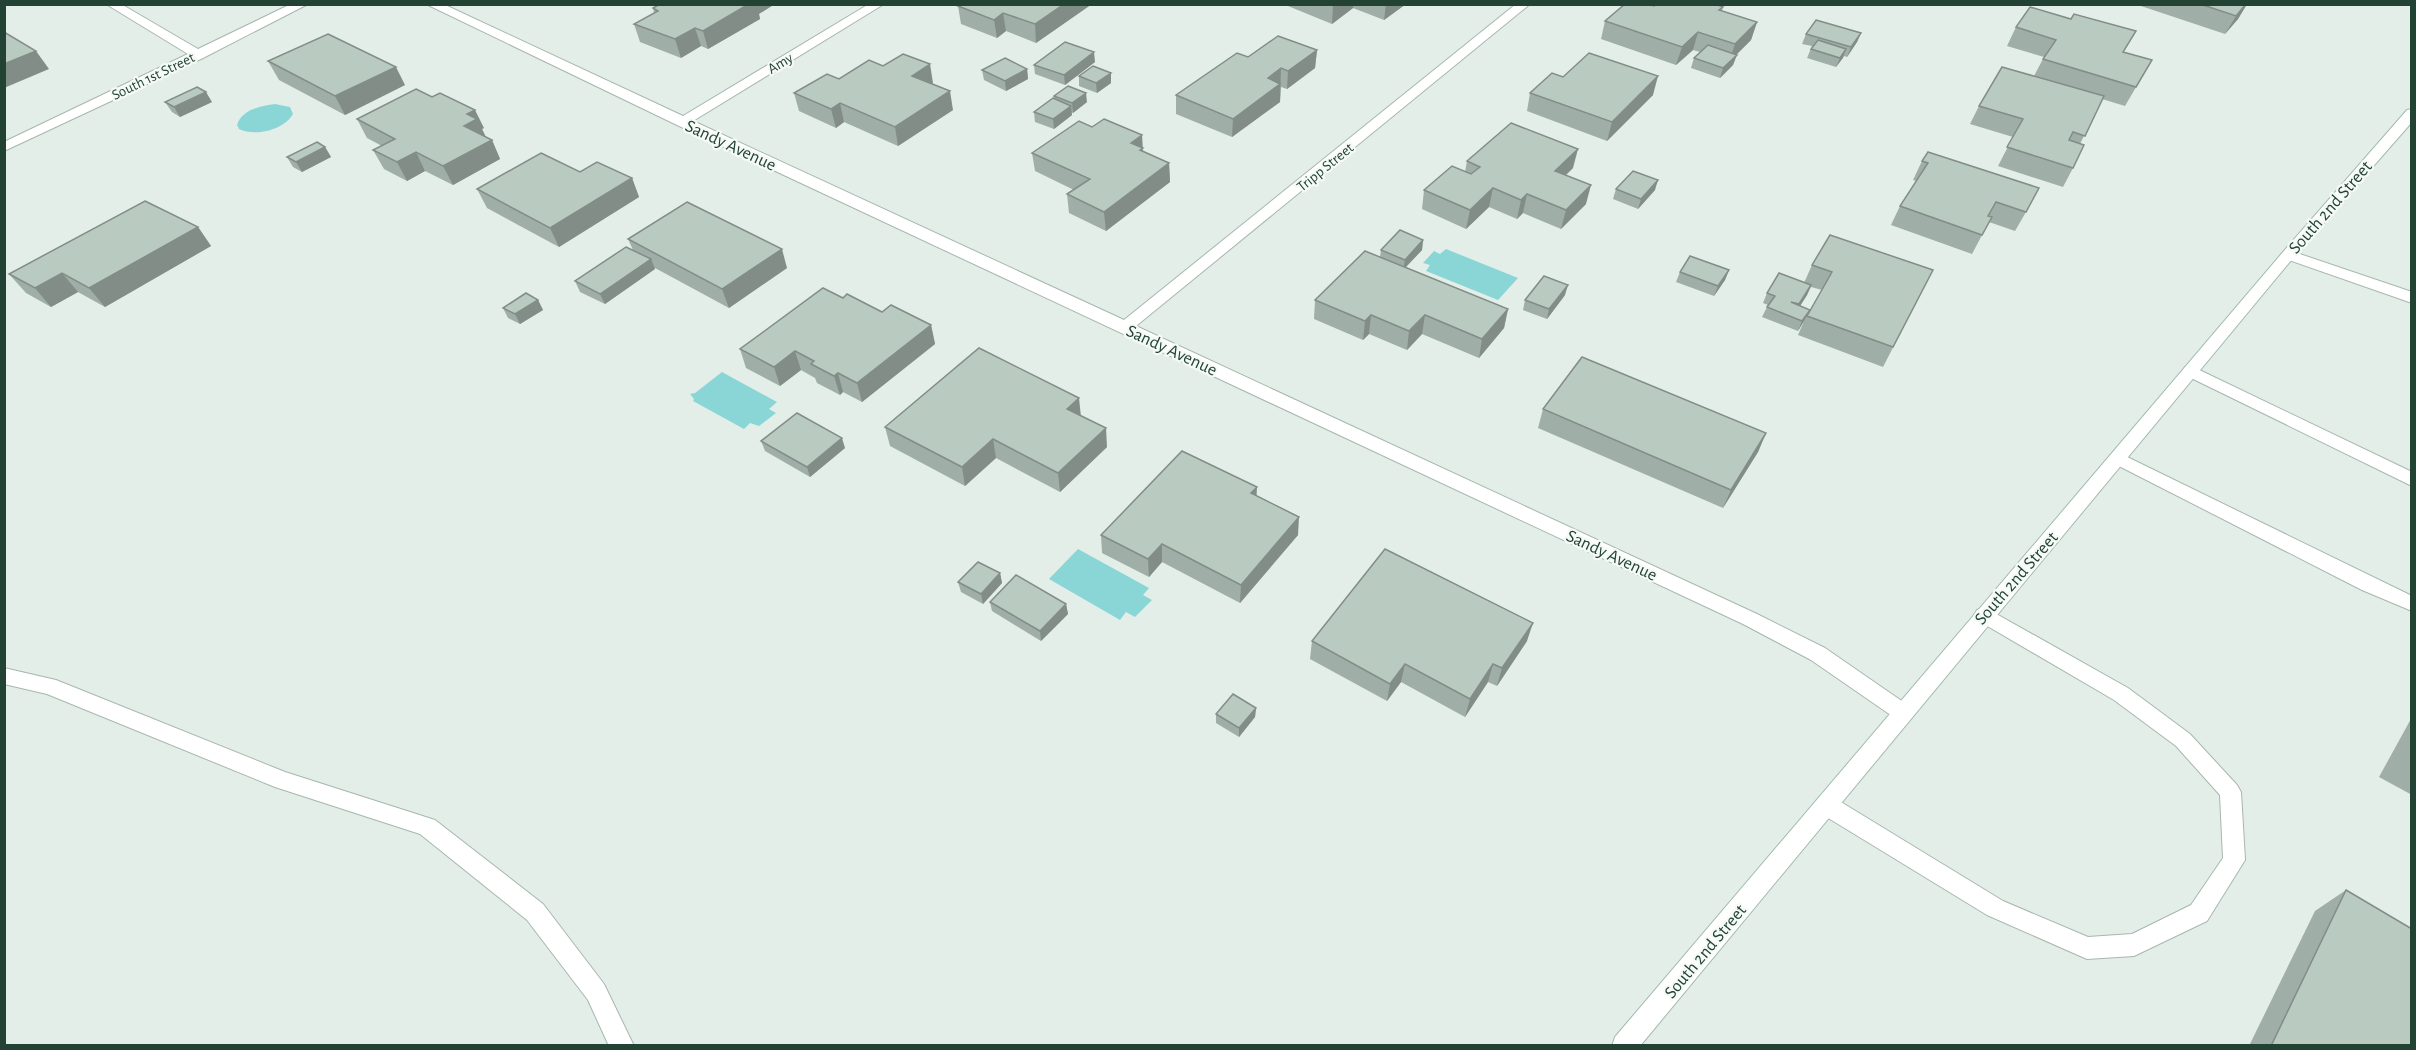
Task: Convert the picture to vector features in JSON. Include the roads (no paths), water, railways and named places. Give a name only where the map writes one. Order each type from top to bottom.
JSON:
[{"type":"street","points":[[112,4],[199,55]]},
{"type":"street","name":"South 1st Street","points":[[4,147],[302,4]]},
{"type":"street","name":"Sandy Avenue","points":[[432,4],[1750,619],[1818,654],[1902,712]]},
{"type":"street","name":"Amy","points":[[682,122],[878,4]]},
{"type":"street","name":"Tripp Street","points":[[1124,328],[1524,4]]},
{"type":"street","name":"South 2nd Street","points":[[1624,1046],[1828,806],[1902,712],[2119,459],[2288,255],[2412,113]]},
{"type":"street","points":[[2288,255],[2412,298]]},
{"type":"street","points":[[2192,370],[2412,480]]},
{"type":"street","points":[[2119,459],[2368,585],[2412,604]]},
{"type":"street","points":[[1828,806],[1995,908],[2087,948],[2134,945],[2199,913],[2234,860],[2230,792],[2183,740],[2121,694],[1984,615]]},
{"type":"street","points":[[4,676],[49,687],[282,780],[427,827],[535,912],[596,992],[622,1046]]},
{"type":"water","points":[[275,104],[290,107],[293,114],[289,120],[276,128],[261,132],[239,129],[237,125],[243,115],[258,107]]},
{"type":"water","points":[[1446,249],[1518,278],[1498,300],[1426,271],[1430,265],[1423,263],[1434,251],[1440,254]]},
{"type":"water","points":[[722,372],[777,402],[769,409],[776,413],[759,426],[750,423],[744,429],[693,401],[690,394],[695,393]]},
{"type":"water","points":[[1078,549],[1149,588],[1143,595],[1152,600],[1135,617],[1126,612],[1120,620],[1049,579]]}]
